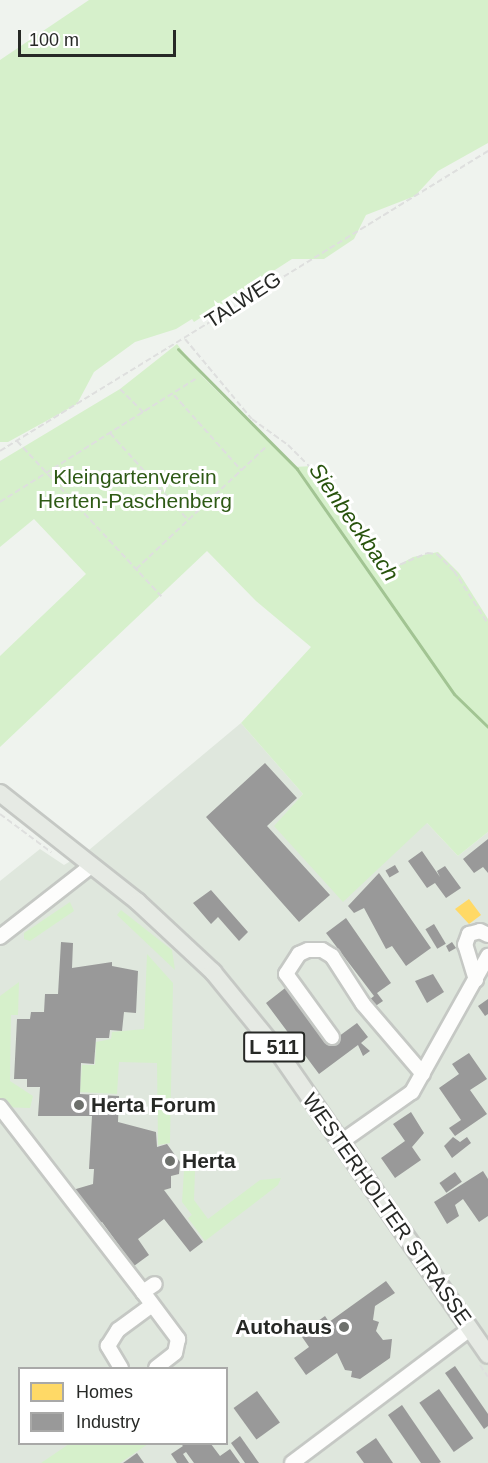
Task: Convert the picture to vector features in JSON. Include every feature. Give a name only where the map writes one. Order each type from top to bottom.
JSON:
[{"type":"main road","name":"WESTERHOLTER STRASSE","points":[[0,793],[156,917],[213,972],[279,1053],[488,1355]]},
{"type":"street","points":[[0,937],[92,866]]},
{"type":"street","points":[[476,980],[465,945],[469,934],[480,931],[488,935]]},
{"type":"street","points":[[332,1037],[286,974],[294,958],[308,950],[322,950],[332,956],[363,1004],[423,1074]]},
{"type":"street","points":[[341,1142],[412,1092],[488,956]]},
{"type":"street","points":[[0,1107],[149,1288],[152,1305],[178,1339],[175,1353],[157,1367]]},
{"type":"street","points":[[120,1367],[108,1346],[118,1330],[152,1305]]},
{"type":"street","points":[[297,1462],[470,1329]]},
{"type":"path","name":"TALWEG","points":[[0,451],[488,151]]},
{"type":"path","points":[[184,338],[252,419],[288,445],[315,471],[379,566],[392,568],[427,554],[437,554],[454,572],[488,624]]},
{"type":"path","points":[[0,502],[197,378]]},
{"type":"path","points":[[120,389],[144,413]]},
{"type":"path","points":[[174,394],[241,470]]},
{"type":"path","points":[[110,433],[188,520]]},
{"type":"path","points":[[17,441],[161,596]]},
{"type":"path","points":[[136,569],[267,446]]},
{"type":"shaded area","points":[[241,723],[303,794],[275,826],[427,823],[458,856],[488,832],[488,1463],[0,1463],[0,881],[40,849],[64,865],[89,850]]},
{"type":"green space","points":[[89,0],[488,0],[488,143],[438,171],[415,196],[366,215],[354,239],[324,259],[292,259],[194,322],[192,319],[176,329],[135,342],[94,372],[77,404],[8,442],[0,442],[0,60]]},
{"type":"green space","name":"Kleingartenverein Herten-Paschenberg","points":[[177,344],[203,377],[294,467],[313,466],[381,575],[413,557],[438,552],[459,573],[488,619],[488,832],[458,856],[427,823],[343,902],[274,826],[303,794],[241,723],[311,647],[256,601],[207,551],[0,747],[0,656],[86,574],[34,519],[0,547],[0,461],[120,389]]},
{"type":"green space","points":[[70,902],[74,911],[30,941],[24,939],[24,933]]},
{"type":"green space","points":[[121,910],[172,950],[175,970],[117,915]]},
{"type":"green space","points":[[147,954],[173,983],[170,1143],[158,1145],[157,1063],[119,1062],[117,1094],[80,1092],[82,1065],[95,1065],[96,1042],[111,1039],[112,1032],[144,1029]]},
{"type":"green space","points":[[19,982],[18,1015],[11,1015],[10,1081],[33,1096],[30,1108],[0,1107],[0,996]]},
{"type":"green space","points":[[184,1170],[195,1171],[194,1200],[208,1219],[260,1180],[281,1178],[278,1185],[205,1241],[188,1218],[192,1215],[182,1202]]},
{"type":"green space","points":[[68,1445],[147,1445],[120,1463],[41,1463]]},
{"type":"building: Homes","points":[[469,899],[481,915],[469,924],[455,909]]},
{"type":"building: Industry","points":[[265,763],[297,798],[267,826],[330,895],[299,922],[206,817]]},
{"type":"building: Industry","points":[[488,839],[488,873],[483,867],[474,873],[463,859]]},
{"type":"building: Industry","points":[[422,851],[440,877],[437,871],[445,866],[461,888],[446,898],[435,883],[427,888],[408,861]]},
{"type":"building: Industry","points":[[395,865],[399,872],[389,877],[385,871]]},
{"type":"building: Industry","points":[[379,873],[431,948],[406,966],[392,946],[386,949],[364,908],[354,913],[348,906]]},
{"type":"building: Industry","points":[[211,890],[248,932],[239,941],[218,917],[211,924],[193,903]]},
{"type":"building: Industry","points":[[346,918],[391,983],[377,993],[383,1001],[374,1007],[369,1000],[374,996],[326,933]]},
{"type":"building: Industry","points":[[434,924],[446,944],[437,949],[425,929]]},
{"type":"building: Industry","name":"Herta Forum","points":[[61,942],[73,943],[72,968],[112,962],[112,966],[138,971],[136,1013],[124,1012],[122,1031],[110,1030],[109,1038],[96,1038],[94,1064],[81,1063],[80,1094],[119,1096],[118,1122],[156,1132],[157,1147],[167,1144],[180,1162],[179,1174],[171,1176],[171,1188],[164,1190],[203,1242],[190,1252],[164,1219],[138,1239],[149,1255],[134,1266],[102,1222],[92,1225],[76,1203],[76,1189],[93,1184],[94,1169],[89,1169],[92,1116],[38,1116],[40,1087],[27,1087],[27,1079],[14,1079],[17,1019],[30,1019],[31,1012],[44,1012],[45,994],[58,994]]},
{"type":"building: Industry","points":[[452,942],[456,948],[449,952],[446,946]]},
{"type":"building: Industry","points":[[433,974],[444,992],[427,1003],[415,981]]},
{"type":"building: Industry","points":[[289,985],[331,1042],[357,1023],[368,1037],[361,1043],[370,1051],[363,1056],[358,1045],[319,1074],[266,1003]]},
{"type":"building: Industry","points":[[488,999],[488,1014],[485,1016],[478,1006]]},
{"type":"building: Industry","points":[[469,1053],[487,1079],[470,1090],[487,1114],[455,1136],[449,1128],[461,1120],[439,1088],[459,1074],[452,1064]]},
{"type":"building: Industry","points":[[411,1112],[424,1133],[412,1147],[421,1160],[395,1178],[381,1158],[405,1141],[393,1124]]},
{"type":"building: Industry","points":[[453,1137],[460,1142],[467,1137],[471,1143],[452,1158],[444,1146]]},
{"type":"building: Industry","points":[[483,1171],[488,1179],[488,1216],[479,1222],[463,1199],[455,1205],[459,1216],[447,1224],[434,1202]]},
{"type":"building: Industry","points":[[455,1172],[462,1182],[446,1193],[439,1183]]},
{"type":"building: Industry","name":"Autohaus","points":[[386,1281],[395,1293],[375,1306],[373,1320],[379,1322],[376,1331],[383,1340],[392,1339],[390,1358],[360,1379],[351,1377],[352,1371],[345,1370],[337,1353],[306,1375],[294,1358],[309,1347],[300,1334],[325,1316],[329,1322]]},
{"type":"building: Industry","points":[[455,1366],[488,1414],[488,1426],[484,1429],[445,1373]]},
{"type":"building: Industry","points":[[439,1389],[473,1438],[454,1452],[419,1403]]},
{"type":"building: Industry","points":[[257,1391],[280,1423],[256,1440],[234,1408]]},
{"type":"building: Industry","points":[[402,1405],[441,1462],[421,1463],[388,1415]]},
{"type":"building: Industry","points":[[240,1436],[259,1463],[245,1463],[231,1443]]},
{"type":"building: Industry","points":[[376,1438],[393,1463],[364,1463],[356,1452]]},
{"type":"building: Industry","points":[[212,1445],[220,1456],[230,1449],[240,1463],[194,1463],[186,1452],[183,1454],[189,1463],[177,1463],[171,1454],[183,1446]]},
{"type":"building: Industry","points":[[137,1453],[144,1463],[123,1463]]},
{"type":"waterway","name":"Sienbeckbach","points":[[178,349],[297,469],[454,694],[488,727]]},
{"type":"place","name":"Herta Forum","points":[[79,1105]]},
{"type":"place","name":"Herta","points":[[170,1161]]},
{"type":"place","name":"Autohaus","points":[[344,1327]]}]
